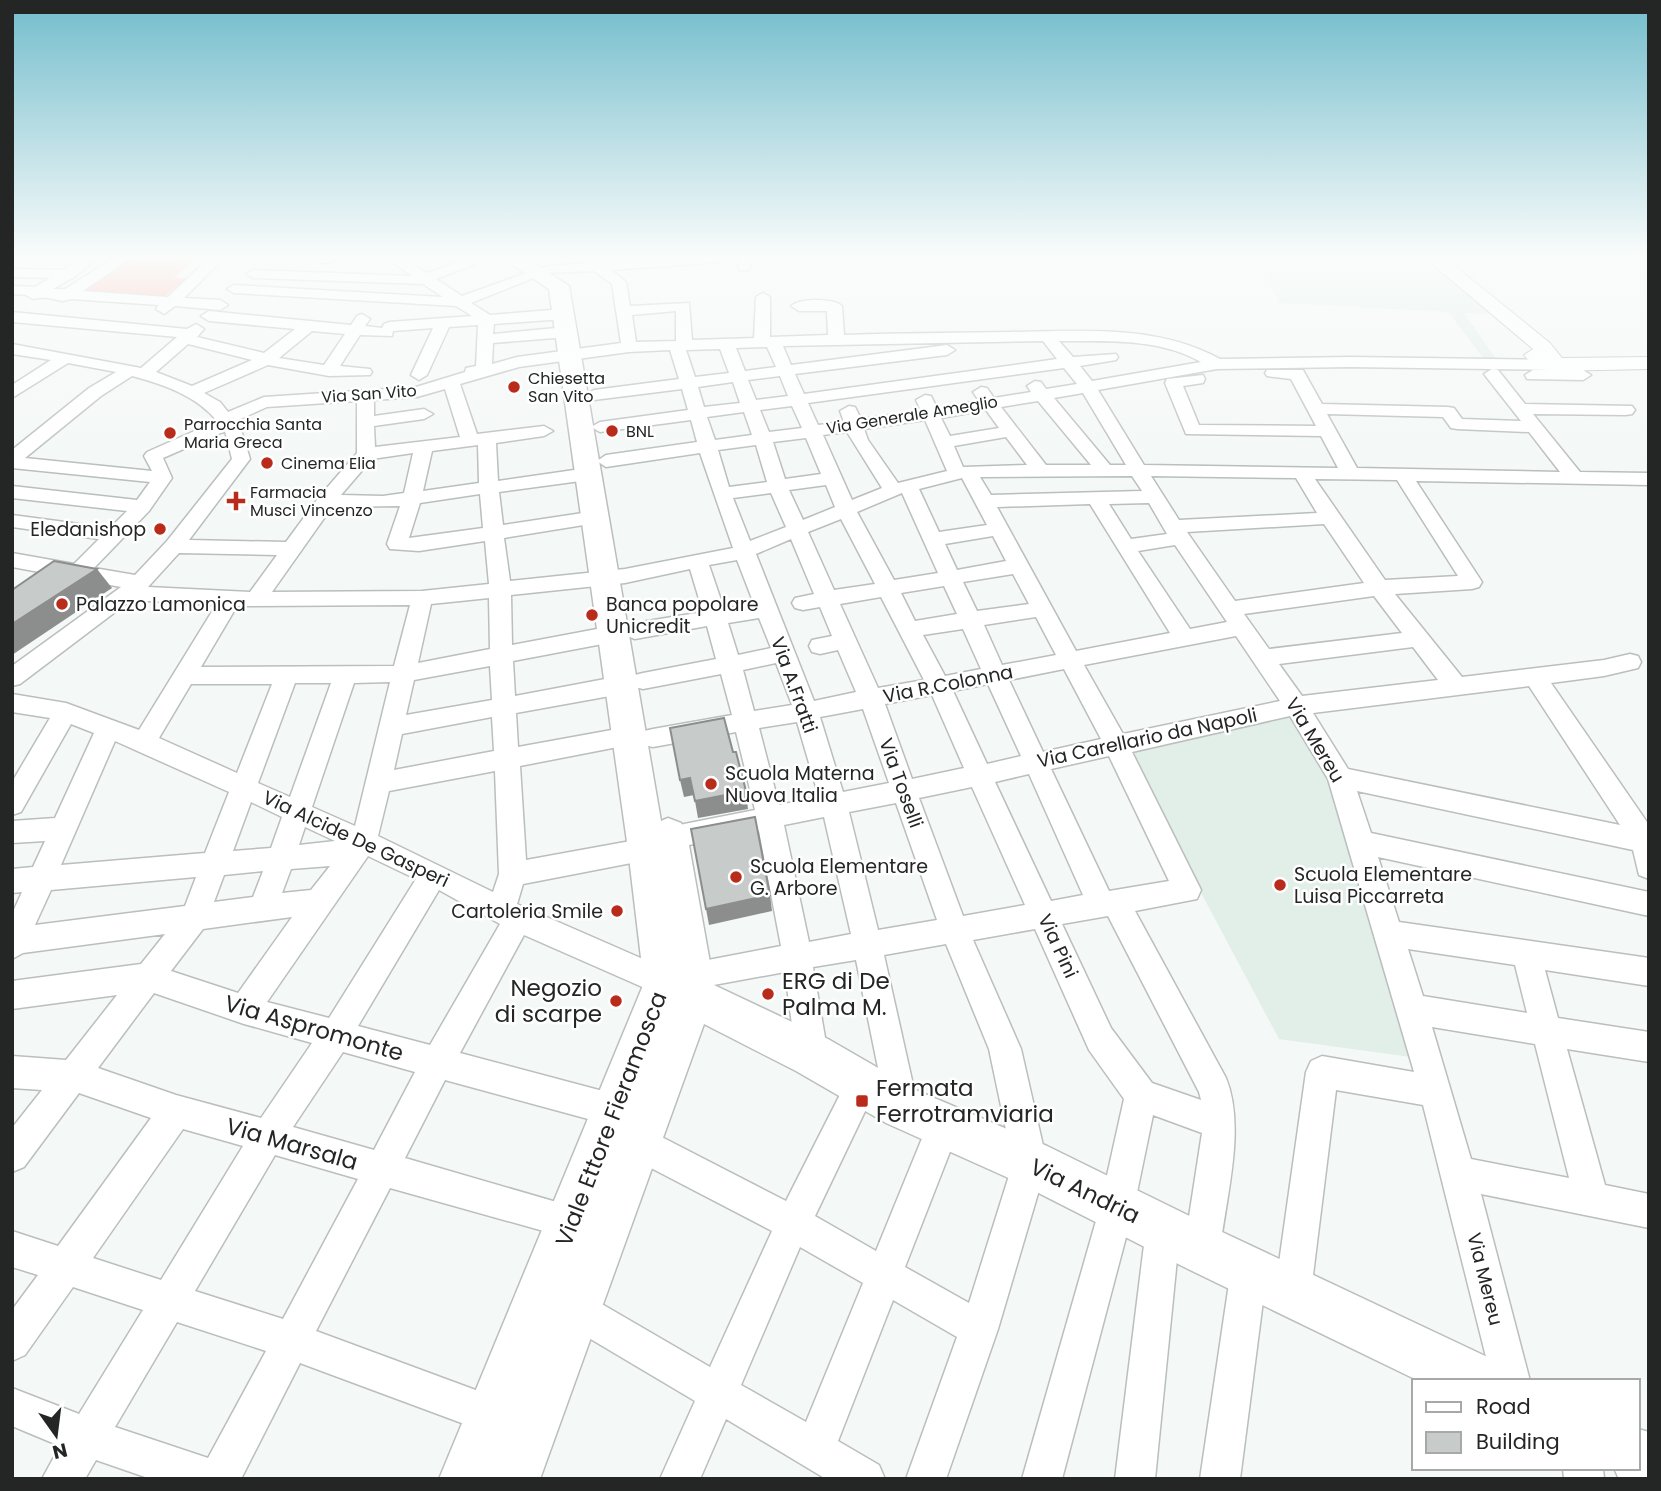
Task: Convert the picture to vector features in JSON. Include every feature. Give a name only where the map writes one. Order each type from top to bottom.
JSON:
[{"type":"main road","points":[[569,328],[597,468],[683,985]]},
{"type":"main road","points":[[572,328],[572,339],[594,396],[600,427],[596,517],[615,577]]},
{"type":"main road","name":"Via Andria","points":[[683,985],[944,1126],[1030,1163],[1475,1379]]},
{"type":"main road","name":"Viale Ettore Fieramosca","points":[[511,1479],[575,1310],[626,1127],[683,985]]},
{"type":"main road","name":"Viale Ettore Fieramosca","points":[[468,1479],[572,1222],[626,1127]]},
{"type":"street","points":[[17,350],[52,328]]},
{"type":"street","points":[[12,393],[62,357],[94,328]]},
{"type":"street","points":[[102,328],[189,336],[286,365],[419,384],[484,370],[486,328]]},
{"type":"street","points":[[140,331],[144,328]]},
{"type":"street","points":[[12,460],[95,392],[137,372],[197,328]]},
{"type":"street","points":[[236,350],[266,328]]},
{"type":"street","points":[[192,392],[267,359],[306,328]]},
{"type":"street","points":[[349,328],[355,331],[405,328]]},
{"type":"street","points":[[329,371],[357,328]]},
{"type":"street","points":[[442,328],[419,384],[427,447],[397,544],[419,545],[596,517]]},
{"type":"street","points":[[537,328],[572,339]]},
{"type":"street","points":[[626,328],[629,347]]},
{"type":"street","name":"Via A.Fratti","points":[[682,328],[681,345],[689,384],[722,494],[806,711],[834,803],[868,946],[883,1095]]},
{"type":"street","points":[[766,328],[768,341]]},
{"type":"street","points":[[835,328],[836,340]]},
{"type":"street","points":[[1513,328],[1535,347],[1586,370]]},
{"type":"street","points":[[256,599],[326,501],[366,454],[365,377],[388,330]]},
{"type":"street","name":"Via Mereu","points":[[1047,336],[1088,387],[1154,498],[1296,706],[1340,777],[1412,1009],[1458,1173],[1510,1379]]},
{"type":"street","points":[[1094,336],[1129,379]]},
{"type":"street","name":"Via San Vito","points":[[419,384],[451,383],[484,370],[517,362],[572,339],[629,347],[891,338],[949,343],[998,337],[1094,336],[1139,338],[1196,352],[1217,364]]},
{"type":"street","points":[[998,337],[1020,369],[1106,471]]},
{"type":"street","points":[[683,985],[800,958],[1042,912],[1187,890],[1116,745],[985,501],[944,442],[933,414],[891,338]]},
{"type":"street","points":[[487,339],[572,339]]},
{"type":"street","points":[[817,340],[842,394],[859,440],[901,488],[933,539],[1034,762],[1108,903],[1215,1089],[1220,1123],[1182,1239],[1135,1479]]},
{"type":"street","name":"Via Pini","points":[[768,341],[785,371],[847,511],[939,686],[1100,1039],[1141,1095]]},
{"type":"street","points":[[594,396],[901,356],[949,343],[970,377],[1040,470]]},
{"type":"street","name":"Via Toselli","points":[[726,344],[796,529],[815,601],[833,644],[871,699],[954,929],[1005,1049],[1030,1163]]},
{"type":"street","points":[[1496,370],[1535,347]]},
{"type":"street","points":[[1496,370],[1535,347]]},
{"type":"street","points":[[12,678],[134,588],[174,546],[241,459],[241,443],[229,420],[192,392],[164,379],[137,372],[17,350]]},
{"type":"street","points":[[600,427],[1110,357]]},
{"type":"street","name":"Via Generale Ameglio","points":[[326,501],[383,502],[489,488],[658,454],[933,414],[1217,364],[1350,362],[1496,370]]},
{"type":"street","points":[[1245,372],[1297,374],[1586,370],[1644,365]]},
{"type":"street","points":[[1496,370],[1521,409],[1574,478]]},
{"type":"street","points":[[1297,374],[1351,475]]},
{"type":"street","name":"Via San Vito","points":[[163,478],[153,456],[264,402],[365,377]]},
{"type":"street","points":[[1202,378],[1172,383],[1192,430],[1326,431]]},
{"type":"street","points":[[219,1479],[383,1169],[509,914],[513,874],[500,590],[489,488],[478,440],[451,383]]},
{"type":"street","points":[[643,390],[658,454]]},
{"type":"street","points":[[1316,409],[1448,412],[1457,424],[1535,427]]},
{"type":"street","points":[[1521,409],[1626,410]]},
{"type":"street","points":[[366,422],[424,414]]},
{"type":"street","points":[[366,454],[544,431]]},
{"type":"street","points":[[944,442],[1010,431]]},
{"type":"street","points":[[12,460],[163,478],[142,507],[80,570]]},
{"type":"street","points":[[12,560],[80,570],[134,588],[231,599],[422,597],[615,577],[743,552],[901,488],[963,472],[1138,470],[1649,480]]},
{"type":"street","points":[[1303,474],[1328,518],[1377,588],[1456,686]]},
{"type":"street","name":"Via R.Colonna","points":[[377,783],[507,759],[746,722],[1070,661],[1184,638],[1236,618],[1377,588],[1472,582],[1404,476]]},
{"type":"street","points":[[722,494],[832,478]]},
{"type":"street","points":[[12,492],[142,507]]},
{"type":"street","points":[[1096,498],[1184,638]]},
{"type":"street","points":[[985,501],[1154,498]]},
{"type":"street","points":[[1125,546],[1177,533],[1328,518]]},
{"type":"street","points":[[12,522],[116,535]]},
{"type":"street","points":[[933,539],[999,529]]},
{"type":"street","points":[[174,546],[291,549]]},
{"type":"street","points":[[698,562],[730,664],[770,817],[800,958],[812,1055]]},
{"type":"street","points":[[815,601],[1018,566]]},
{"type":"street","points":[[244,1010],[364,841],[422,597]]},
{"type":"street","points":[[144,742],[231,599]]},
{"type":"street","points":[[184,676],[404,674],[766,609]]},
{"type":"street","points":[[910,629],[1042,610]]},
{"type":"street","points":[[1262,658],[1418,639]]},
{"type":"street","points":[[392,727],[783,654]]},
{"type":"street","name":"Via Carellario da Napoli","points":[[513,874],[1296,706],[1535,677],[1630,662]]},
{"type":"street","points":[[13,1153],[75,1076],[194,918],[286,675]]},
{"type":"street","points":[[263,909],[345,675]]},
{"type":"street","points":[[1535,677],[1647,850]]},
{"type":"street","name":"Via Alcide De Gasperi","points":[[12,703],[66,712],[144,742],[435,874],[509,914],[683,985]]},
{"type":"street","points":[[15,793],[66,712]]},
{"type":"street","points":[[13,943],[108,729]]},
{"type":"street","points":[[1340,777],[1647,850]]},
{"type":"street","points":[[12,832],[63,829]]},
{"type":"street","points":[[12,881],[333,854],[364,841]]},
{"type":"street","points":[[1361,842],[1649,904]]},
{"type":"street","points":[[62,1479],[268,1136],[335,1036],[435,874]]},
{"type":"street","points":[[13,943],[319,901]]},
{"type":"street","points":[[1389,933],[1649,972]]},
{"type":"street","points":[[1526,953],[1592,1199]]},
{"type":"street","name":"Via Aspromonte","points":[[12,995],[147,977],[244,1010],[437,1063],[626,1127],[979,1329]]},
{"type":"street","points":[[1412,1009],[1649,1047]]},
{"type":"street","name":"Via Marsala","points":[[12,1072],[75,1076],[176,1111],[572,1222]]},
{"type":"street","points":[[1293,1291],[1322,1072],[1434,1091]]},
{"type":"street","points":[[680,1479],[793,1223],[883,1095]]},
{"type":"street","points":[[1042,1479],[1117,1207],[1141,1095],[1220,1123]]},
{"type":"street","points":[[12,1342],[176,1111]]},
{"type":"street","points":[[814,1451],[944,1126]]},
{"type":"street","points":[[926,1479],[979,1329],[1030,1163]]},
{"type":"street","points":[[1458,1173],[1649,1211]]},
{"type":"street","points":[[12,1249],[292,1341],[494,1416]]},
{"type":"street","points":[[1220,1479],[1249,1270]]},
{"type":"street","points":[[575,1310],[864,1479]]},
{"type":"street","points":[[12,1407],[87,1437],[211,1479]]},
{"type":"shaded area","points":[[1460,328],[1474,328],[1496,359],[1484,359]]},
{"type":"shaded area","name":"Scuola Elementare Luisa Piccarreta","points":[[1288,716],[1336,786],[1411,1057],[1279,1039],[1125,750]]},
{"type":"building","points":[[54,561],[97,569],[12,624],[12,590]]},
{"type":"building","name":"Scuola Materna Nuova Italia","points":[[724,718],[746,791],[695,801],[690,778],[680,780],[670,728]]},
{"type":"building","name":"Scuola Elementare G. Arbore","points":[[755,817],[770,895],[706,909],[691,829]]},
{"type":"place","name":"Chiesetta San Vito","points":[[514,387]]},
{"type":"place","name":"BNL","points":[[612,431]]},
{"type":"place","name":"Parrocchia Santa Maria Greca","points":[[170,433]]},
{"type":"place","name":"Cinema Elia","points":[[267,463]]},
{"type":"place","name":"Farmacia Musci Vincenzo","points":[[236,501]]},
{"type":"place","name":"Eledanishop","points":[[160,529]]},
{"type":"place","name":"Palazzo Lamonica","points":[[62,604]]},
{"type":"place","name":"Banca popolare Unicredit","points":[[592,615]]},
{"type":"place","name":"Scuola Materna Nuova Italia","points":[[711,784]]},
{"type":"place","name":"Scuola Elementare G. Arbore","points":[[736,877]]},
{"type":"place","name":"Scuola Elementare Luisa Piccarreta","points":[[1280,885]]},
{"type":"place","name":"Cartoleria Smile","points":[[617,911]]},
{"type":"place","name":"ERG di De Palma M.","points":[[768,994]]},
{"type":"place","name":"Negozio di scarpe","points":[[616,1001]]},
{"type":"place","name":"Fermata Ferrotramviaria","points":[[862,1101]]}]
